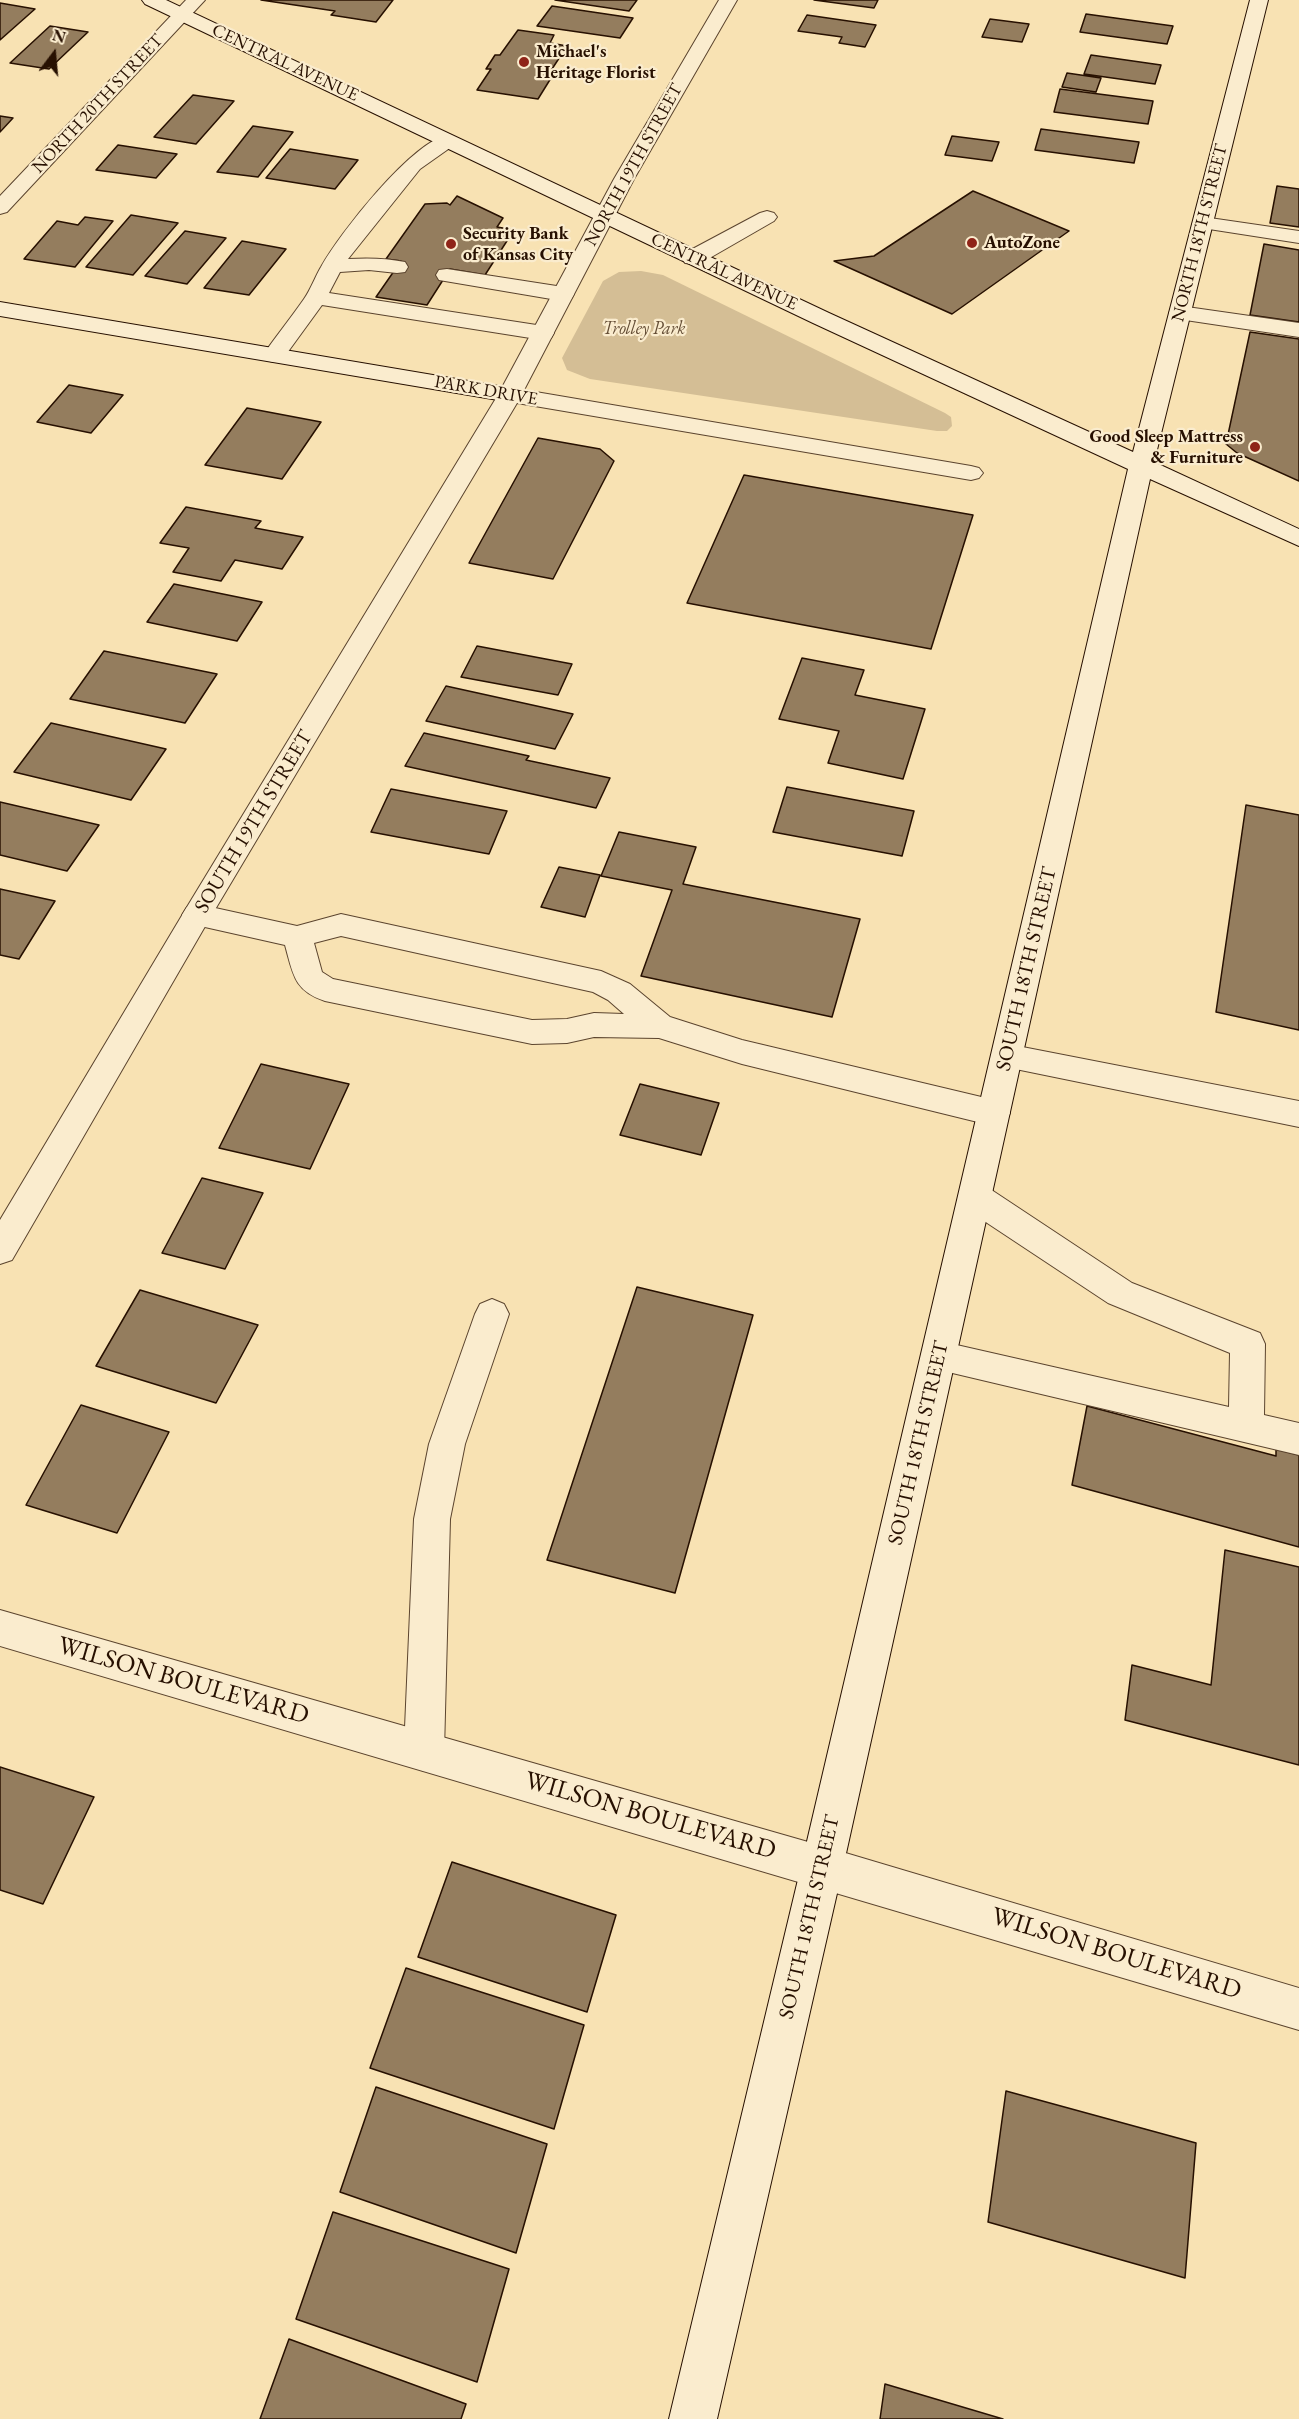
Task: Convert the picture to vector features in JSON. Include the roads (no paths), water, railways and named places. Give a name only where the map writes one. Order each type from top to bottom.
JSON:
[{"type":"main road","name":"CENTRAL AVENUE","points":[[151,0],[693,258],[1299,538]]},
{"type":"main road","name":"NORTH 20TH STREET","points":[[0,208],[196,0]]},
{"type":"main road","name":"NORTH 19TH STREET","points":[[510,395],[664,109],[728,0]]},
{"type":"main road","name":"NORTH 18TH STREET","points":[[1141,466],[1259,0]]},
{"type":"main road","points":[[274,355],[316,298],[332,266],[413,165],[447,141]]},
{"type":"main road","points":[[693,258],[766,217]]},
{"type":"main road","points":[[1203,223],[1299,237]]},
{"type":"main road","points":[[332,266],[363,264],[397,267]]},
{"type":"main road","points":[[447,275],[563,294]]},
{"type":"main road","points":[[316,298],[543,333]]},
{"type":"main road","name":"PARK DRIVE","points":[[0,309],[971,473]]},
{"type":"main road","points":[[1180,313],[1299,330]]},
{"type":"main road","name":"SOUTH 19TH STREET","points":[[0,1250],[197,915],[510,395]]},
{"type":"main road","name":"SOUTH 18TH STREET","points":[[693,2419],[939,1356],[1141,466]]},
{"type":"main road","points":[[197,915],[297,937],[341,925],[601,982],[619,992],[659,1026]]},
{"type":"main road","points":[[297,937],[309,978],[325,989],[532,1032],[567,1031],[594,1025],[659,1026],[742,1052],[994,1113]]},
{"type":"main road","points":[[1007,1056],[1299,1114]]},
{"type":"main road","points":[[975,1197],[1120,1293],[1248,1344],[1246,1426]]},
{"type":"main road","points":[[424,1750],[432,1519],[447,1444],[492,1314]]},
{"type":"main road","points":[[939,1356],[1299,1439]]},
{"type":"main road","name":"WILSON BOULEVARD","points":[[0,1628],[822,1866],[1299,2009]]},
{"type":"place","name":"Michael's Heritage Florist","points":[[524,62]]},
{"type":"place","name":"AutoZone","points":[[972,243]]},
{"type":"place","name":"Security Bank of Kansas City","points":[[451,244]]},
{"type":"place","name":"Good Sleep Mattress & Furniture","points":[[1255,447]]},
{"type":"park label","name":"Trolley Park","points":[[644,329]]}]
